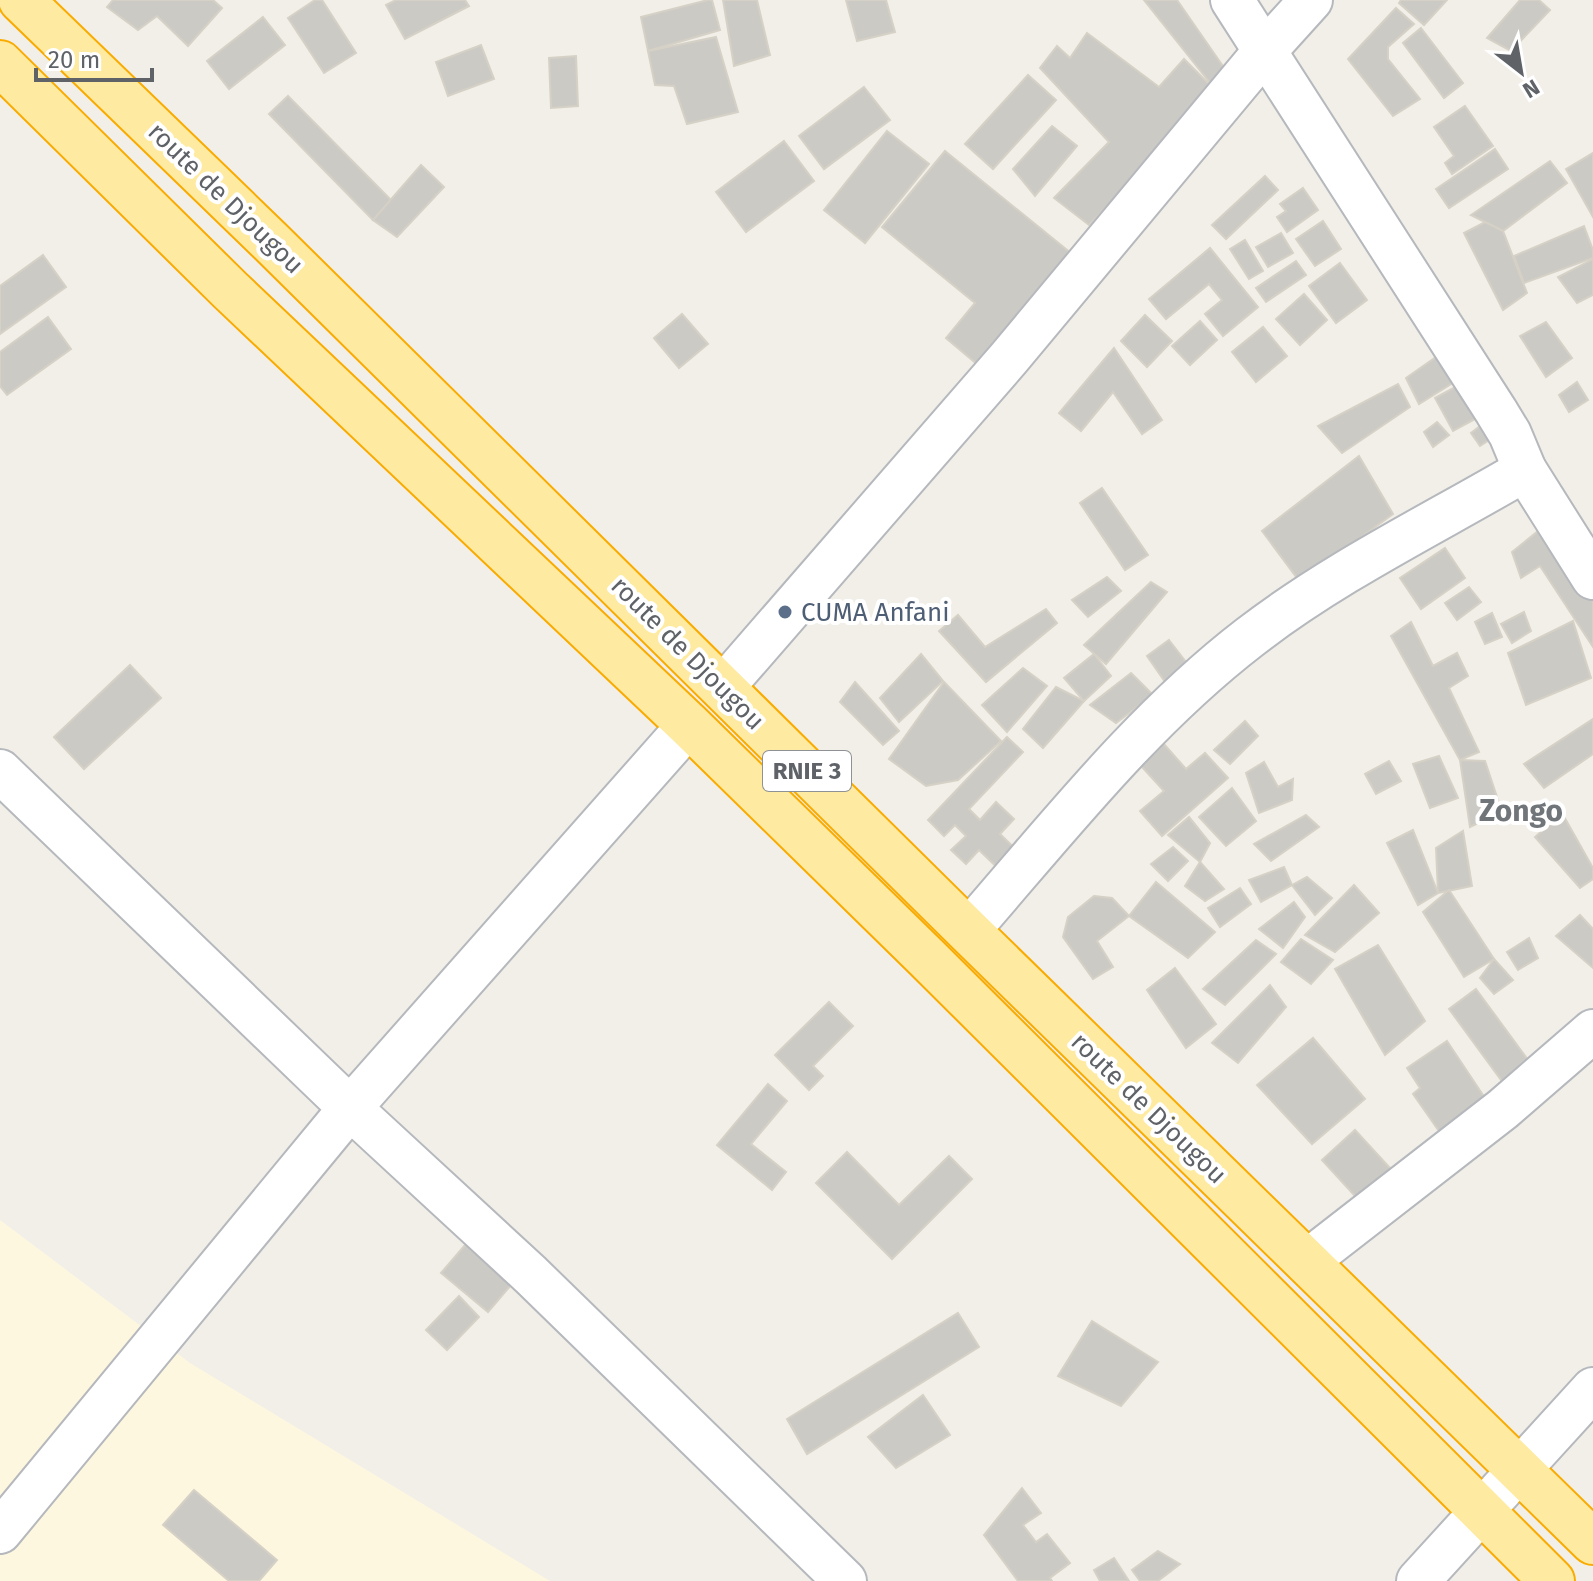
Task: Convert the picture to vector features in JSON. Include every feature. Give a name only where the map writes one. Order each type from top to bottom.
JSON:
[{"type":"highway","name":"route de Djougou","points":[[21,0],[1593,1542]]},
{"type":"highway","name":"route de Djougou","points":[[0,63],[230,290],[689,725],[1552,1581]]},
{"type":"street","points":[[1232,0],[1496,411],[1510,434],[1525,470],[1593,578]]},
{"type":"street","points":[[723,687],[1009,358],[1311,0]]},
{"type":"street","points":[[968,931],[1113,764],[1189,688],[1250,637],[1334,581],[1525,470]]},
{"type":"street","points":[[0,1532],[350,1108],[689,725]]},
{"type":"street","points":[[0,771],[350,1108],[531,1275],[845,1581]]},
{"type":"street","points":[[1306,1262],[1503,1109],[1593,1031]]},
{"type":"street","points":[[1418,1581],[1593,1389]]},
{"type":"shaded area","points":[[0,1220],[190,1363],[550,1581],[0,1581]]},
{"type":"building","points":[[113,0],[213,0],[222,8],[188,46],[157,16],[138,30],[107,7]]},
{"type":"building","points":[[315,0],[322,0],[356,53],[324,73],[288,18]]},
{"type":"building","points":[[396,0],[465,0],[469,6],[405,39],[386,5]]},
{"type":"building","points":[[712,0],[720,30],[648,51],[641,17]]},
{"type":"building","points":[[723,0],[757,0],[770,55],[734,66]]},
{"type":"building","points":[[846,0],[886,0],[895,32],[857,41]]},
{"type":"building","points":[[1144,0],[1177,0],[1227,72],[1211,84]]},
{"type":"building","points":[[1401,0],[1447,0],[1424,25],[1399,3]]},
{"type":"building","points":[[1520,0],[1539,0],[1550,10],[1511,51],[1487,38]]},
{"type":"building","points":[[1396,8],[1414,24],[1388,47],[1388,59],[1420,99],[1393,116],[1348,59]]},
{"type":"building","points":[[263,17],[285,45],[229,89],[207,61]]},
{"type":"building","points":[[1421,28],[1463,83],[1444,98],[1403,43]]},
{"type":"building","points":[[1087,33],[1159,87],[1184,59],[1217,92],[1089,225],[1054,198],[1109,142],[1040,68],[1057,46],[1070,58]]},
{"type":"building","points":[[716,37],[738,112],[687,124],[674,86],[655,85],[648,51]]},
{"type":"building","points":[[481,45],[494,79],[448,96],[436,62]]},
{"type":"building","points":[[576,56],[578,106],[551,108],[549,58]]},
{"type":"building","points":[[1028,75],[1056,100],[993,169],[965,144]]},
{"type":"building","points":[[864,87],[890,120],[824,169],[799,136]]},
{"type":"building","points":[[288,96],[392,201],[373,220],[269,114]]},
{"type":"building","points":[[1465,106],[1493,146],[1452,174],[1445,163],[1454,156],[1434,127]]},
{"type":"building","points":[[1052,126],[1077,146],[1035,196],[1013,169]]},
{"type":"building","points":[[887,131],[929,164],[865,243],[824,210]]},
{"type":"building","points":[[784,141],[814,181],[746,232],[716,192]]},
{"type":"building","points":[[1495,149],[1508,169],[1449,208],[1436,189]]},
{"type":"building","points":[[945,151],[1077,258],[984,370],[946,338],[975,303],[882,227]]},
{"type":"building","points":[[1593,153],[1593,217],[1566,169]]},
{"type":"building","points":[[1550,161],[1567,183],[1503,231],[1471,215]]},
{"type":"building","points":[[421,165],[444,187],[397,237],[373,220]]},
{"type":"building","points":[[1265,176],[1278,190],[1226,239],[1212,225]]},
{"type":"building","points":[[1303,188],[1318,210],[1287,232],[1277,217],[1286,211],[1280,204]]},
{"type":"building","points":[[1323,221],[1341,249],[1315,266],[1296,239]]},
{"type":"building","points":[[1485,222],[1503,231],[1527,293],[1503,310],[1464,233]]},
{"type":"building","points":[[1584,226],[1593,258],[1524,283],[1514,256]]},
{"type":"building","points":[[1281,233],[1293,253],[1268,267],[1256,247]]},
{"type":"building","points":[[1245,240],[1263,271],[1249,279],[1230,249]]},
{"type":"building","points":[[1210,248],[1258,307],[1223,336],[1205,314],[1222,300],[1209,284],[1166,319],[1149,299]]},
{"type":"building","points":[[43,255],[66,287],[0,334],[0,286]]},
{"type":"building","points":[[1593,259],[1593,295],[1577,303],[1558,277]]},
{"type":"building","points":[[1296,261],[1306,275],[1266,302],[1256,288]]},
{"type":"building","points":[[1340,263],[1367,300],[1336,323],[1309,286]]},
{"type":"building","points":[[1304,294],[1327,320],[1300,345],[1276,319]]},
{"type":"building","points":[[682,314],[708,344],[679,368],[654,338]]},
{"type":"building","points":[[1145,315],[1172,341],[1147,367],[1121,341]]},
{"type":"building","points":[[48,317],[71,349],[7,395],[0,386],[0,352]]},
{"type":"building","points":[[1200,321],[1217,340],[1190,365],[1172,346]]},
{"type":"building","points":[[1546,322],[1572,358],[1546,377],[1520,336]]},
{"type":"building","points":[[1263,327],[1287,356],[1256,382],[1232,352]]},
{"type":"building","points":[[1114,348],[1162,420],[1142,434],[1113,392],[1081,431],[1059,413]]},
{"type":"building","points":[[1439,355],[1456,381],[1419,404],[1406,378]]},
{"type":"building","points":[[1470,379],[1488,412],[1453,431],[1435,398]]},
{"type":"building","points":[[1577,382],[1588,400],[1569,412],[1559,395]]},
{"type":"building","points":[[1398,384],[1410,407],[1342,453],[1318,426]]},
{"type":"building","points":[[1492,417],[1502,432],[1480,446],[1471,433]]},
{"type":"building","points":[[1437,422],[1449,435],[1433,447],[1424,432]]},
{"type":"building","points":[[1359,456],[1393,514],[1300,582],[1262,531]]},
{"type":"building","points":[[1102,488],[1148,555],[1125,570],[1080,503]]},
{"type":"building","points":[[1548,523],[1593,596],[1593,647],[1540,566],[1521,578],[1512,552]]},
{"type":"building","points":[[1445,548],[1465,578],[1421,609],[1400,578]]},
{"type":"building","points":[[1107,577],[1121,591],[1088,617],[1072,600]]},
{"type":"building","points":[[1151,582],[1167,592],[1106,664],[1084,645]]},
{"type":"building","points":[[1469,587],[1481,602],[1457,620],[1445,603]]},
{"type":"building","points":[[1046,609],[1057,623],[986,682],[939,631],[958,615],[985,647]]},
{"type":"building","points":[[1524,612],[1531,631],[1512,643],[1501,624]]},
{"type":"building","points":[[1492,613],[1502,637],[1485,644],[1475,622]]},
{"type":"building","points":[[1573,621],[1591,678],[1526,705],[1508,653]]},
{"type":"building","points":[[1411,622],[1433,666],[1457,653],[1468,676],[1449,688],[1479,752],[1460,760],[1391,636]]},
{"type":"building","points":[[1169,640],[1193,671],[1170,689],[1147,656]]},
{"type":"building","points":[[921,654],[943,681],[899,722],[880,698]]},
{"type":"building","points":[[1094,654],[1111,676],[1084,701],[1064,678]]},
{"type":"building","points":[[130,665],[161,698],[84,769],[54,737]]},
{"type":"building","points":[[1023,668],[1047,686],[1007,732],[982,705]]},
{"type":"building","points":[[1131,673],[1153,695],[1116,723],[1090,705]]},
{"type":"building","points":[[855,682],[899,731],[883,745],[840,702]]},
{"type":"building","points":[[944,682],[1001,741],[958,780],[926,786],[889,759]]},
{"type":"building","points":[[1056,687],[1084,701],[1043,748],[1023,729]]},
{"type":"building","points":[[1593,719],[1593,754],[1544,788],[1524,764]]},
{"type":"building","points":[[1245,721],[1258,736],[1230,764],[1214,750]]},
{"type":"building","points":[[1155,734],[1186,769],[1205,753],[1228,778],[1162,836],[1140,811],[1164,791],[1131,755]]},
{"type":"building","points":[[1007,737],[1023,752],[969,809],[980,820],[996,802],[1014,819],[1000,834],[1025,858],[1007,877],[979,850],[966,864],[951,850],[966,836],[955,825],[944,836],[928,820]]},
{"type":"building","points":[[1439,756],[1458,798],[1430,808],[1413,764]]},
{"type":"building","points":[[1460,760],[1485,761],[1502,812],[1470,827]]},
{"type":"building","points":[[1389,761],[1401,781],[1376,794],[1365,774]]},
{"type":"building","points":[[1264,762],[1278,787],[1293,779],[1292,800],[1259,813],[1246,773]]},
{"type":"building","points":[[1232,788],[1256,821],[1226,846],[1199,817]]},
{"type":"building","points":[[1562,813],[1593,868],[1593,879],[1580,888],[1535,837]]},
{"type":"building","points":[[1306,815],[1319,827],[1271,861],[1254,844]]},
{"type":"building","points":[[1189,817],[1210,843],[1200,862],[1168,835]]},
{"type":"building","points":[[1413,830],[1438,893],[1418,905],[1387,843]]},
{"type":"building","points":[[1463,831],[1472,886],[1438,893],[1436,848]]},
{"type":"building","points":[[1173,847],[1188,861],[1168,881],[1151,864]]},
{"type":"building","points":[[1200,862],[1224,889],[1205,901],[1185,886]]},
{"type":"building","points":[[1284,867],[1292,885],[1261,902],[1249,880]]},
{"type":"building","points":[[1307,877],[1332,898],[1315,915],[1292,885]]},
{"type":"building","points":[[1156,882],[1215,932],[1188,958],[1129,916]]},
{"type":"building","points":[[1354,885],[1379,913],[1335,952],[1305,935]]},
{"type":"building","points":[[1240,888],[1251,904],[1220,927],[1208,908]]},
{"type":"building","points":[[1449,890],[1494,959],[1464,977],[1423,912]]},
{"type":"building","points":[[1094,896],[1112,898],[1129,916],[1097,941],[1113,967],[1093,979],[1063,937],[1068,917]]},
{"type":"building","points":[[1294,902],[1305,917],[1283,948],[1259,929]]},
{"type":"building","points":[[1580,915],[1593,929],[1593,968],[1556,936]]},
{"type":"building","points":[[1529,938],[1538,958],[1518,970],[1507,952]]},
{"type":"building","points":[[1301,939],[1333,960],[1311,984],[1281,962]]},
{"type":"building","points":[[1256,940],[1276,954],[1225,1005],[1203,989]]},
{"type":"building","points":[[1378,945],[1425,1021],[1385,1055],[1335,969]]},
{"type":"building","points":[[1494,959],[1513,980],[1494,994],[1480,978]]},
{"type":"building","points":[[1175,968],[1216,1024],[1186,1048],[1147,990]]},
{"type":"building","points":[[1270,985],[1286,1007],[1238,1063],[1212,1043]]},
{"type":"building","points":[[1476,989],[1531,1064],[1504,1084],[1449,1009]]},
{"type":"building","points":[[829,1002],[853,1026],[813,1066],[823,1076],[809,1090],[775,1055]]},
{"type":"building","points":[[1313,1038],[1365,1099],[1312,1144],[1257,1085]]},
{"type":"building","points":[[1447,1041],[1491,1107],[1448,1144],[1413,1094],[1420,1088],[1407,1068]]},
{"type":"building","points":[[768,1084],[787,1101],[751,1144],[786,1172],[772,1190],[717,1145]]},
{"type":"building","points":[[1355,1130],[1400,1179],[1367,1209],[1322,1160]]},
{"type":"building","points":[[847,1152],[899,1205],[949,1156],[972,1179],[892,1259],[816,1183]]},
{"type":"building","points":[[472,1237],[518,1277],[488,1312],[441,1273]]},
{"type":"building","points":[[459,1296],[479,1317],[447,1350],[426,1330]]},
{"type":"building","points":[[958,1313],[979,1347],[807,1454],[787,1419]]},
{"type":"building","points":[[1092,1321],[1158,1362],[1121,1406],[1058,1376]]},
{"type":"building","points":[[923,1395],[950,1435],[896,1468],[868,1437]]},
{"type":"building","points":[[1022,1488],[1041,1513],[1023,1525],[1036,1542],[1047,1534],[1070,1563],[1050,1578],[1052,1581],[1018,1581],[984,1535]]},
{"type":"building","points":[[194,1490],[277,1560],[259,1581],[229,1581],[163,1525]]},
{"type":"building","points":[[1158,1551],[1180,1564],[1158,1581],[1140,1581],[1132,1570]]},
{"type":"building","points":[[1114,1558],[1129,1581],[1100,1581],[1094,1570]]},
{"type":"place","name":"CUMA Anfani","points":[[785,612]]},
{"type":"district","name":"Zongo","points":[[1521,811]]}]
